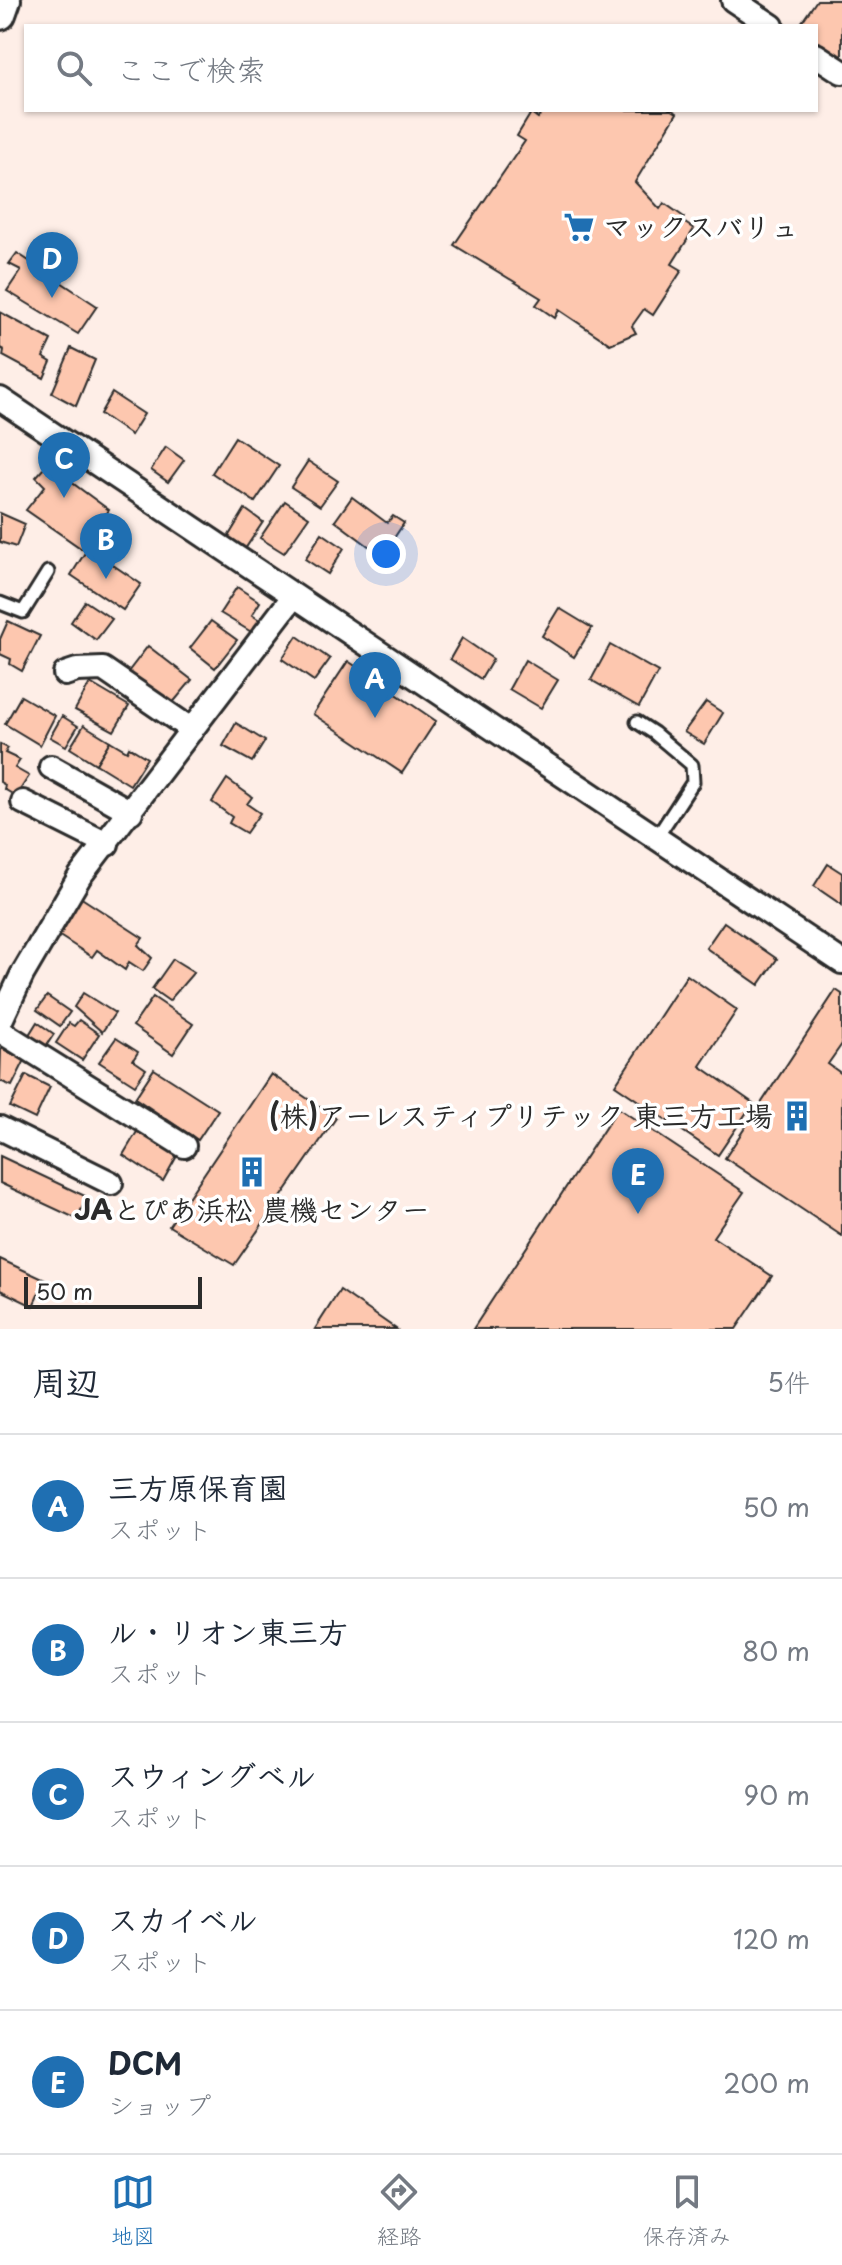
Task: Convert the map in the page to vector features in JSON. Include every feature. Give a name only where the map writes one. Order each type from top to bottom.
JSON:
[{"type":"street","points":[[0,14],[5,0]]},
{"type":"street","points":[[739,2],[769,24]]},
{"type":"street","points":[[818,56],[842,72]]},
{"type":"street","points":[[0,399],[842,962]]},
{"type":"street","points":[[0,1022],[22,975],[68,894],[293,597]]},
{"type":"street","points":[[65,674],[77,670],[103,669],[192,730]]},
{"type":"street","points":[[51,767],[131,812]]},
{"type":"street","points":[[23,802],[107,844]]},
{"type":"street","points":[[0,1031],[184,1146]]},
{"type":"street","points":[[0,1128],[111,1183]]},
{"type":"lane","points":[[0,603],[23,612],[48,572]]},
{"type":"lane","points":[[637,722],[692,765],[693,782],[657,837]]},
{"type":"building","points":[[817,0],[842,0],[842,59],[818,42],[818,24],[800,24]]},
{"type":"building","name":"マックスバリュ","points":[[542,112],[677,113],[635,182],[660,209],[664,203],[684,217],[682,221],[694,229],[672,264],[682,270],[653,315],[644,309],[632,326],[636,333],[610,344],[559,310],[555,318],[536,305],[541,298],[454,245],[525,141],[517,136],[531,113],[538,118]]},
{"type":"building","points":[[17,253],[97,306],[78,334],[7,291],[21,270],[9,264]]},
{"type":"building","points":[[0,312],[51,340],[43,357],[51,362],[44,378],[3,356],[4,350],[0,348]]},
{"type":"building","points":[[71,348],[95,360],[76,406],[52,393]]},
{"type":"building","points":[[112,393],[144,414],[131,435],[100,414]]},
{"type":"building","points":[[235,437],[279,466],[255,502],[212,473]]},
{"type":"building","points":[[166,447],[184,460],[168,482],[151,470]]},
{"type":"building","points":[[308,461],[338,481],[320,506],[291,487]]},
{"type":"building","points":[[47,467],[109,510],[82,549],[26,510],[45,486],[36,477]]},
{"type":"building","points":[[352,497],[387,523],[393,516],[404,523],[382,556],[335,521]]},
{"type":"building","points":[[285,501],[309,517],[284,553],[260,538]]},
{"type":"building","points":[[245,509],[263,522],[245,549],[228,537]]},
{"type":"building","points":[[0,513],[25,524],[16,547],[0,542]]},
{"type":"building","points":[[322,533],[344,548],[328,574],[305,559]]},
{"type":"building","points":[[88,548],[141,584],[123,610],[71,575]]},
{"type":"building","points":[[237,587],[260,602],[252,615],[261,621],[253,633],[220,613]]},
{"type":"building","points":[[85,601],[112,619],[96,640],[71,622]]},
{"type":"building","points":[[559,608],[592,628],[574,657],[542,636]]},
{"type":"building","points":[[8,621],[40,636],[22,671],[10,664],[11,659],[0,654],[0,639]]},
{"type":"building","points":[[211,621],[237,640],[215,668],[190,648]]},
{"type":"building","points":[[297,636],[330,659],[314,681],[282,659]]},
{"type":"building","points":[[462,638],[493,659],[481,679],[450,659]]},
{"type":"building","points":[[610,645],[658,672],[639,707],[591,680]]},
{"type":"building","points":[[148,646],[192,680],[171,705],[128,672]]},
{"type":"building","points":[[525,660],[558,680],[541,708],[509,689]]},
{"type":"building","points":[[348,661],[436,721],[402,773],[313,714]]},
{"type":"building","points":[[90,683],[129,706],[114,731],[75,710]]},
{"type":"building","points":[[21,696],[55,716],[40,745],[5,724]]},
{"type":"building","points":[[706,702],[723,713],[704,744],[684,732]]},
{"type":"building","points":[[62,716],[78,726],[66,746],[50,737]]},
{"type":"building","points":[[236,723],[265,741],[252,762],[223,746]]},
{"type":"building","points":[[84,725],[110,741],[96,764],[70,748]]},
{"type":"building","points":[[110,741],[127,751],[129,747],[147,758],[130,785],[96,764]]},
{"type":"building","points":[[0,744],[8,748],[5,753],[20,760],[15,768],[29,776],[16,796],[4,789],[5,785],[0,782]]},
{"type":"building","points":[[227,779],[252,797],[247,804],[260,813],[246,833],[229,823],[232,817],[212,802]]},
{"type":"building","points":[[828,864],[842,873],[842,905],[814,886]]},
{"type":"building","points":[[80,897],[143,938],[138,945],[152,958],[143,971],[129,962],[125,970],[97,950],[92,957],[58,935]]},
{"type":"building","points":[[724,922],[777,959],[759,985],[706,948]]},
{"type":"building","points":[[173,959],[194,972],[169,1001],[152,989]]},
{"type":"building","points":[[687,975],[737,1010],[700,1066],[753,1103],[718,1155],[615,1085]]},
{"type":"building","name":"(株)アーレスティプリテック 東三方工場","points":[[836,990],[842,994],[842,1044],[828,1064],[842,1074],[842,1236],[725,1158]]},
{"type":"building","points":[[83,993],[115,1013],[102,1032],[74,1007]]},
{"type":"building","points":[[47,996],[70,1012],[60,1026],[37,1010]]},
{"type":"building","points":[[153,997],[193,1024],[173,1054],[133,1026]]},
{"type":"building","points":[[79,1020],[99,1034],[82,1060],[56,1043],[69,1023],[74,1026]]},
{"type":"building","points":[[37,1022],[54,1034],[44,1049],[27,1038]]},
{"type":"building","points":[[116,1038],[138,1052],[133,1060],[146,1069],[135,1085],[99,1062]]},
{"type":"building","points":[[1,1048],[25,1060],[12,1086],[0,1081]]},
{"type":"building","points":[[154,1069],[218,1110],[198,1140],[135,1098]]},
{"type":"building","name":"JAとぴあ浜松 農機センター","points":[[271,1074],[336,1118],[234,1265],[169,1226]]},
{"type":"building","points":[[26,1075],[50,1087],[35,1119],[10,1107]]},
{"type":"building","points":[[618,1108],[744,1192],[713,1237],[772,1276],[736,1329],[473,1329]]},
{"type":"building","points":[[138,1130],[178,1154],[163,1181],[123,1155]]},
{"type":"building","points":[[0,1156],[87,1197],[77,1219],[0,1183]]},
{"type":"building","points":[[0,1259],[45,1280],[33,1306],[0,1290]]},
{"type":"building","points":[[340,1290],[396,1329],[315,1329]]},
{"type":"place","name":"マックスバリュ","points":[[579,227]]},
{"type":"place","name":"スカイベル","points":[[52,298]]},
{"type":"place","name":"スウィングベル","points":[[64,498]]},
{"type":"place","name":"ル・リオン東三方","points":[[106,579]]},
{"type":"place","name":"三方原保育園","points":[[375,718]]},
{"type":"place","name":"(株)アーレスティプリテック 東三方工場","points":[[797,1116]]},
{"type":"place","name":"JAとぴあ浜松 農機センター","points":[[252,1172]]},
{"type":"place","name":"DCM","points":[[638,1214]]}]
